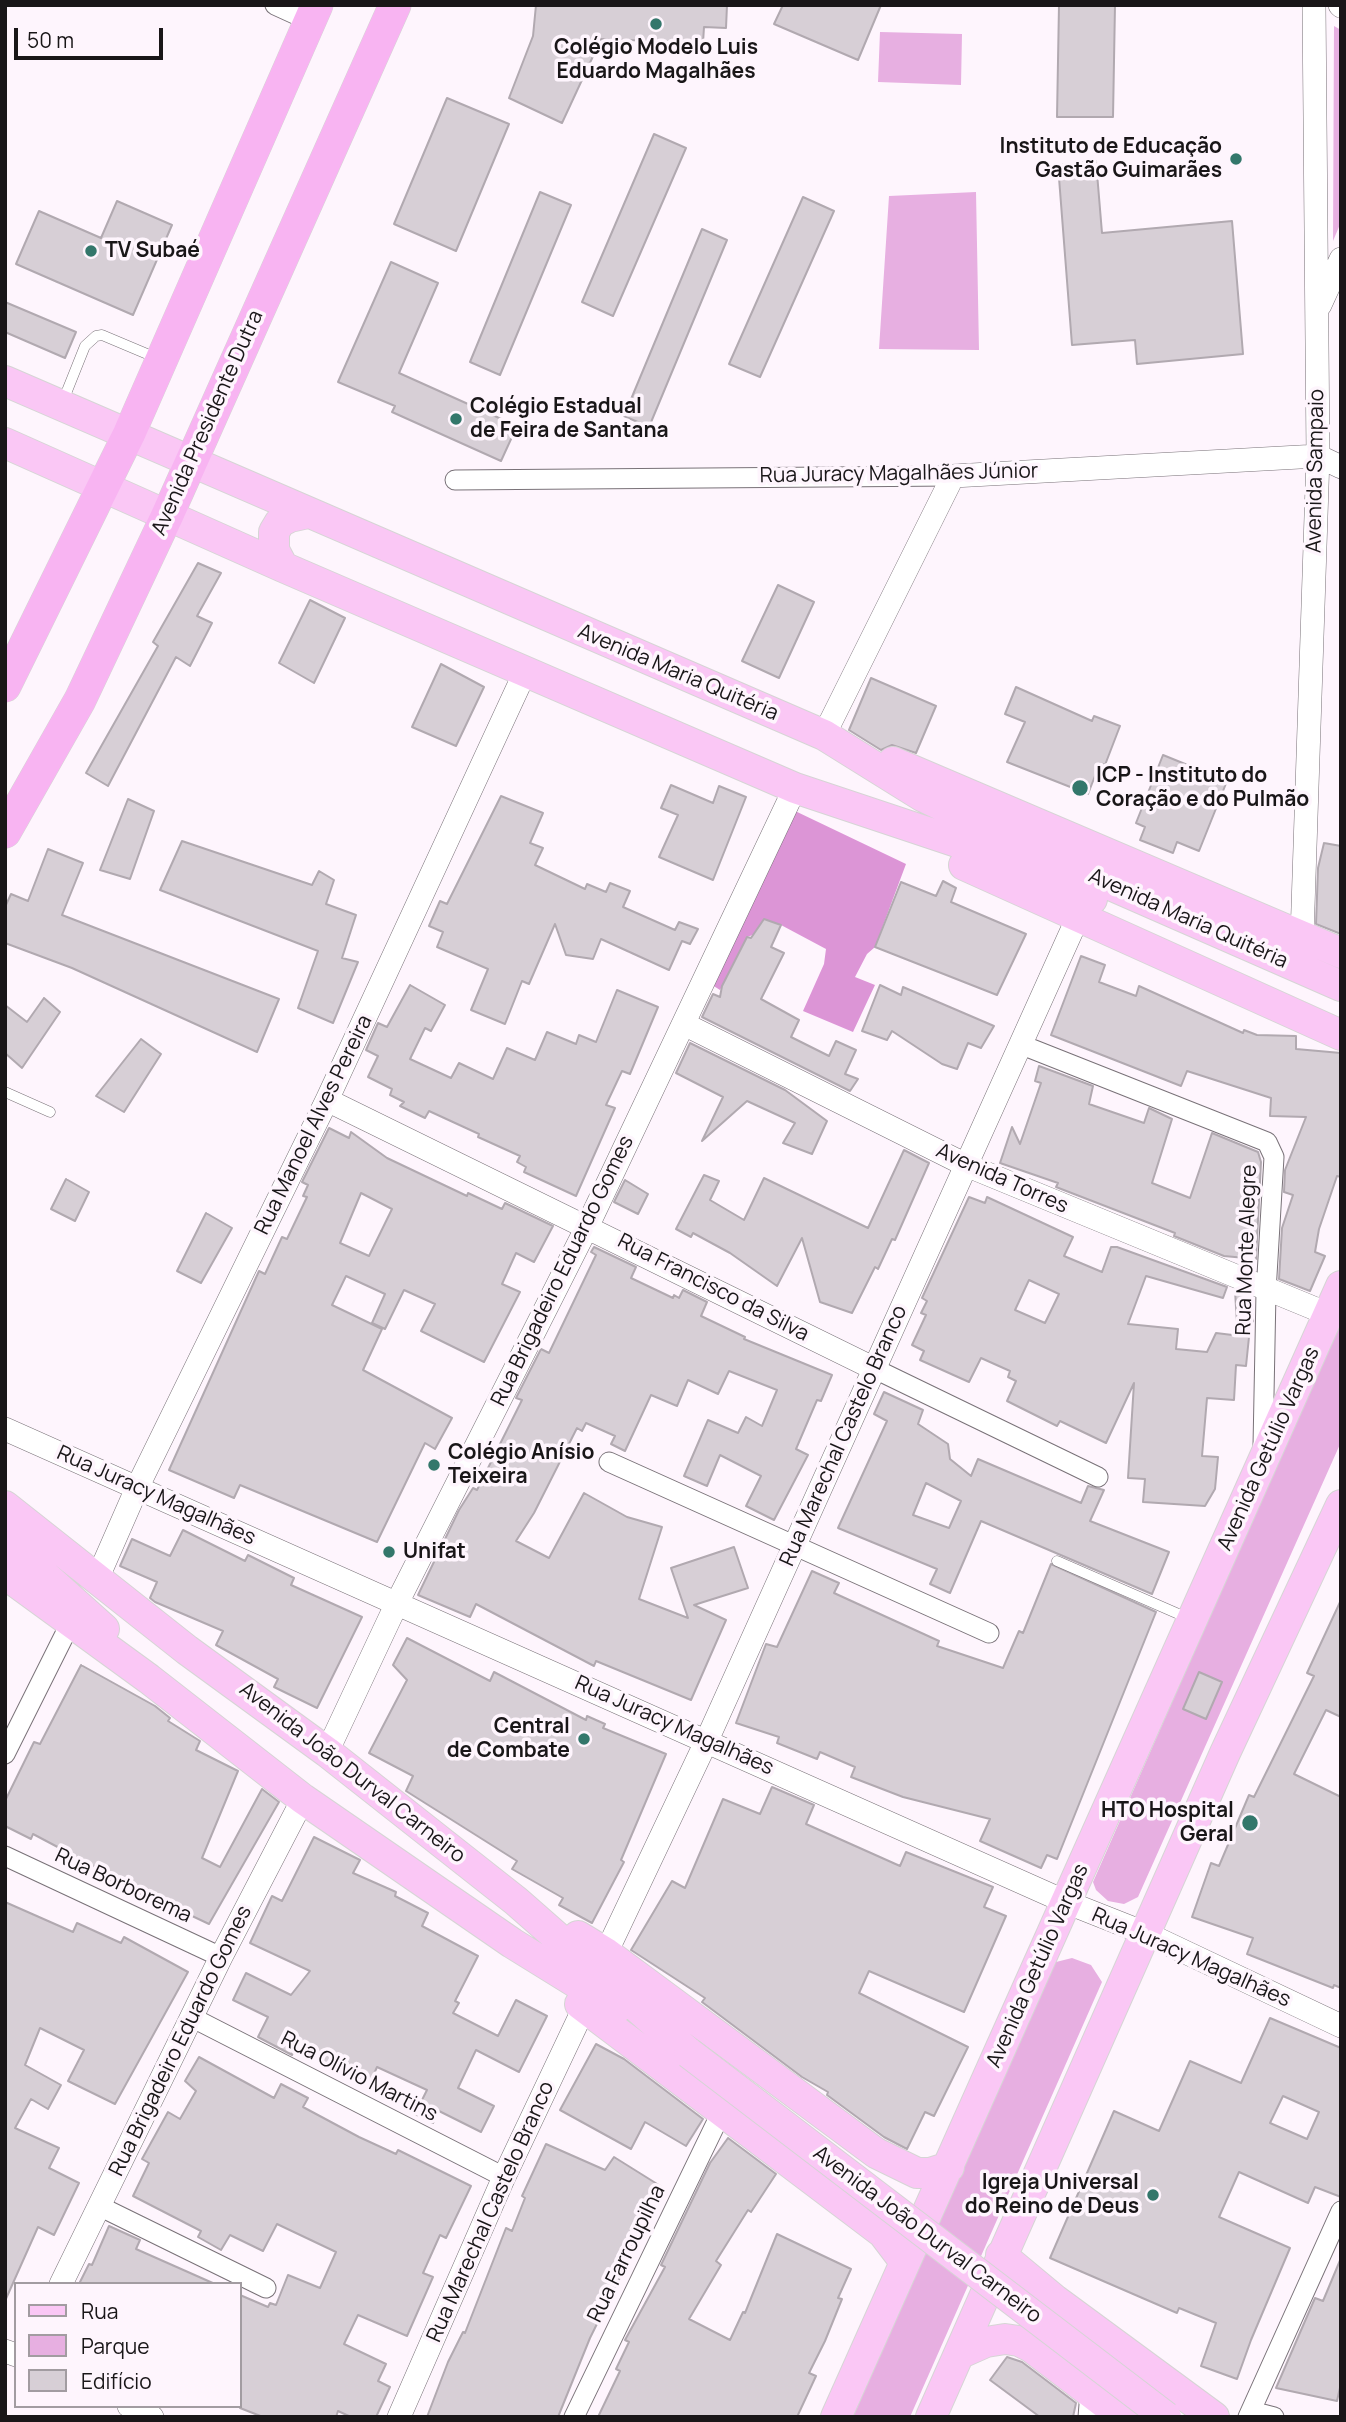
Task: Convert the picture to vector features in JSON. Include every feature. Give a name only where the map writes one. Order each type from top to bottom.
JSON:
[{"type":"highway","name":"Avenida Presidente Dutra","points":[[5,832],[80,700],[167,516],[395,5]]},
{"type":"highway","points":[[5,685],[14,650],[104,487],[130,434],[314,13]]},
{"type":"main road","name":"Avenida Maria Quitéria","points":[[5,381],[827,737],[922,796],[1074,869],[1341,986]]},
{"type":"main road","name":"Avenida Maria Quitéria","points":[[5,443],[283,567],[798,789],[975,848],[1341,1007]]},
{"type":"main road","points":[[283,567],[274,550],[274,532],[280,522],[308,513]]},
{"type":"main road","points":[[827,737],[915,771],[1341,953]]},
{"type":"main road","points":[[798,789],[1341,1035]]},
{"type":"main road","name":"Avenida Getúlio Vargas","points":[[836,2417],[1194,1621],[1263,1458],[1341,1286]]},
{"type":"main road","name":"Avenida João Durval Carneiro","points":[[5,1506],[174,1639],[327,1752],[516,1901],[689,2053],[1166,2417]]},
{"type":"main road","points":[[931,2417],[1225,1753],[1339,1513]]},
{"type":"main road","points":[[5,1540],[18,1568],[96,1621],[149,1679]]},
{"type":"main road","points":[[18,1568],[174,1639]]},
{"type":"main road","name":"Avenida João Durval Carneiro","points":[[18,1568],[70,1624],[149,1679],[303,1799],[512,1943],[689,2053]]},
{"type":"main road","points":[[516,1901],[607,1953],[876,2153],[917,2173],[930,2173],[949,2166]]},
{"type":"main road","points":[[512,1943],[584,2008],[883,2233],[905,2262]]},
{"type":"main road","points":[[832,2194],[846,2196],[859,2193],[871,2181],[876,2169],[876,2153]]},
{"type":"main road","name":"Avenida João Durval Carneiro","points":[[1001,2255],[1055,2300],[1214,2417]]},
{"type":"main road","points":[[1031,2347],[1023,2328],[1024,2317],[1035,2302],[1055,2300]]},
{"type":"main road","name":"Avenida João Durval Carneiro","points":[[959,2354],[986,2342],[1005,2339],[1031,2347],[1089,2404],[1120,2416]]},
{"type":"street","points":[[275,5],[314,13]]},
{"type":"street","name":"Avenida Sampaio","points":[[1302,937],[1318,456],[1314,5]]},
{"type":"street","points":[[1318,311],[1341,259]]},
{"type":"street","name":"Rua Juracy Magalhães Júnior","points":[[455,480],[953,476],[1318,456],[1341,467]]},
{"type":"street","points":[[827,737],[953,476]]},
{"type":"street","name":"Rua Manoel Alves Pereira","points":[[98,1577],[137,1488],[327,1100],[526,670]]},
{"type":"street","name":"Rua Brigadeiro Eduardo Gomes","points":[[327,1752],[397,1603],[588,1225],[798,789]]},
{"type":"street","name":"Rua Marechal Castelo Branco","points":[[607,1953],[707,1740],[1078,918]]},
{"type":"street","name":"Avenida Torres","points":[[684,1024],[965,1165],[1266,1292],[1328,1314]]},
{"type":"street","name":"Rua Monte Alegre","points":[[1022,1045],[1268,1142],[1274,1157],[1266,1292],[1263,1458]]},
{"type":"street","name":"Rua Francisco da Silva","points":[[327,1100],[588,1225],[1098,1477]]},
{"type":"street","name":"Rua Juracy Magalhães","points":[[5,1429],[1066,1902],[1147,1934],[1341,2026]]},
{"type":"street","points":[[609,1462],[989,1633]]},
{"type":"street","points":[[5,1754],[70,1624]]},
{"type":"street","name":"Rua Brigadeiro Eduardo Gomes","points":[[62,2282],[222,1956],[303,1799]]},
{"type":"street","name":"Rua Borborema","points":[[5,1856],[222,1956]]},
{"type":"street","name":"Rua Marechal Castelo Branco","points":[[399,2417],[504,2177],[584,2008]]},
{"type":"street","name":"Rua Olívio Martins","points":[[193,2018],[504,2177]]},
{"type":"street","name":"Rua Farroupilha","points":[[574,2417],[722,2111]]},
{"type":"street","points":[[99,2206],[266,2288]]},
{"type":"street","points":[[1274,2417],[1249,2414],[1341,2211]]},
{"type":"street","points":[[133,2408],[152,2417]]},
{"type":"lane","points":[[61,405],[85,346],[96,336],[102,335],[162,360]]},
{"type":"lane","points":[[5,1092],[50,1112]]},
{"type":"lane","points":[[1057,1561],[1194,1621]]},
{"type":"green space","points":[[1334,26],[1341,30],[1341,222],[1333,241]]},
{"type":"green space","points":[[880,32],[962,34],[961,85],[878,82]]},
{"type":"green space","points":[[976,192],[979,350],[879,349],[889,196]]},
{"type":"green space","points":[[1341,1318],[1341,1442],[1138,1897],[1124,1904],[1108,1901],[1096,1890],[1093,1882]]},
{"type":"green space","points":[[1072,1958],[1091,1965],[1102,1982],[910,2417],[853,2417],[1052,1963]]},
{"type":"shaded area","points":[[793,810],[906,864],[875,947],[867,954],[855,977],[875,985],[853,1032],[803,1011],[824,964],[826,949],[781,925],[747,937],[720,990],[709,983]]},
{"type":"building","points":[[536,5],[727,5],[726,28],[704,27],[703,43],[601,39],[562,123],[509,98],[533,36]]},
{"type":"building","points":[[783,5],[881,5],[858,60],[774,24]]},
{"type":"building","points":[[1059,5],[1115,5],[1113,117],[1057,117]]},
{"type":"building","points":[[447,98],[509,124],[456,251],[394,224]]},
{"type":"building","points":[[654,134],[686,148],[613,316],[582,302]]},
{"type":"building","points":[[1096,161],[1102,233],[1232,221],[1243,354],[1137,364],[1135,340],[1072,345],[1058,165]]},
{"type":"building","points":[[540,192],[571,205],[500,375],[470,362]]},
{"type":"building","points":[[803,197],[834,211],[760,377],[729,364]]},
{"type":"building","name":"TV Subaé","points":[[117,201],[172,225],[133,315],[16,264],[39,211],[101,238]]},
{"type":"building","points":[[702,229],[727,240],[649,427],[624,416]]},
{"type":"building","points":[[391,262],[438,283],[399,373],[517,426],[501,461],[392,412],[395,406],[338,382]]},
{"type":"building","points":[[5,302],[76,332],[65,358],[5,332]]},
{"type":"building","points":[[198,563],[221,573],[197,616],[212,623],[190,666],[176,657],[108,786],[86,773],[158,646],[153,642]]},
{"type":"building","points":[[778,585],[814,602],[779,678],[742,661]]},
{"type":"building","points":[[310,600],[345,618],[314,683],[279,663]]},
{"type":"building","points":[[441,664],[484,687],[456,746],[412,727]]},
{"type":"building","points":[[871,678],[936,706],[916,753],[892,745],[881,750],[849,730]]},
{"type":"building","points":[[1016,687],[1092,721],[1094,716],[1120,726],[1105,765],[1100,763],[1088,794],[1007,762],[1025,722],[1005,714]]},
{"type":"building","points":[[1163,755],[1227,781],[1199,851],[1177,842],[1173,853],[1140,840],[1145,827],[1136,823]]},
{"type":"building","points":[[671,785],[713,803],[719,786],[746,797],[713,880],[659,857],[678,815],[661,808]]},
{"type":"building","points":[[501,796],[543,813],[530,843],[543,848],[535,865],[585,889],[587,884],[606,892],[610,883],[630,891],[623,907],[675,930],[679,922],[698,929],[690,944],[682,941],[669,970],[601,939],[593,959],[566,955],[555,924],[529,984],[522,981],[505,1024],[471,1010],[488,969],[437,947],[443,932],[429,926],[440,901],[447,904]]},
{"type":"building","points":[[128,799],[154,811],[130,879],[100,870]]},
{"type":"building","points":[[182,841],[312,885],[319,871],[334,880],[326,904],[356,915],[342,958],[358,962],[333,1023],[298,1008],[318,951],[160,890]]},
{"type":"building","points":[[1324,843],[1341,846],[1341,934],[1316,924],[1318,868]]},
{"type":"building","points":[[48,849],[83,863],[62,915],[279,999],[257,1052],[72,968],[5,943],[5,907],[11,894],[28,901]]},
{"type":"building","points":[[943,881],[956,888],[951,902],[1026,934],[997,995],[875,947],[901,882],[936,896]]},
{"type":"building","points":[[764,919],[781,925],[771,947],[784,953],[761,999],[799,1020],[791,1037],[829,1056],[836,1041],[856,1050],[845,1074],[858,1079],[850,1091],[702,1017],[713,994],[720,997],[722,986],[747,937],[751,938]]},
{"type":"building","points":[[1081,956],[1105,965],[1099,982],[1136,996],[1139,986],[1243,1033],[1244,1030],[1257,1035],[1296,1036],[1296,1049],[1341,1053],[1341,1177],[1337,1176],[1319,1229],[1315,1252],[1325,1256],[1310,1291],[1279,1279],[1282,1228],[1293,1195],[1284,1192],[1285,1170],[1306,1117],[1270,1116],[1271,1098],[1187,1071],[1181,1086],[1051,1035]]},
{"type":"building","points":[[410,985],[445,1005],[431,1031],[425,1028],[410,1059],[451,1078],[459,1063],[493,1079],[507,1048],[535,1060],[547,1032],[576,1044],[579,1035],[596,1042],[617,990],[658,1007],[630,1074],[622,1071],[606,1105],[615,1108],[576,1196],[524,1172],[526,1167],[517,1162],[520,1156],[478,1137],[479,1134],[429,1111],[425,1118],[400,1106],[404,1102],[390,1095],[392,1089],[368,1077],[378,1056],[366,1050],[378,1023],[387,1027]]},
{"type":"building","points":[[880,985],[901,995],[903,987],[994,1026],[981,1048],[968,1043],[957,1069],[942,1064],[892,1031],[887,1040],[862,1031]]},
{"type":"building","points":[[44,998],[60,1012],[22,1068],[5,1053],[5,1005],[27,1022]]},
{"type":"building","points":[[141,1039],[161,1054],[124,1112],[96,1096]]},
{"type":"building","points":[[690,1043],[785,1090],[827,1121],[812,1154],[783,1143],[795,1123],[747,1101],[702,1141],[723,1097],[676,1073]]},
{"type":"building","points":[[1039,1066],[1093,1086],[1089,1104],[1144,1123],[1149,1108],[1172,1119],[1152,1183],[1190,1198],[1212,1133],[1258,1152],[1261,1162],[1256,1259],[1224,1256],[1174,1236],[1175,1233],[1056,1187],[1058,1183],[1000,1163],[1012,1127],[1020,1144],[1041,1083],[1035,1081]]},
{"type":"building","points":[[329,1128],[349,1138],[351,1132],[387,1158],[467,1196],[468,1193],[502,1209],[505,1203],[553,1226],[534,1262],[516,1253],[502,1284],[520,1292],[484,1362],[421,1331],[435,1304],[404,1290],[385,1329],[372,1323],[385,1294],[346,1276],[332,1305],[382,1329],[363,1370],[452,1418],[435,1449],[425,1443],[377,1542],[240,1485],[234,1498],[169,1470],[259,1271],[265,1274],[282,1237],[287,1239],[307,1197],[303,1196],[308,1185],[302,1182]],"holes":[[[361,1193],[392,1209],[369,1256],[340,1243]]]},
{"type":"building","points":[[904,1150],[929,1163],[895,1240],[892,1239],[878,1269],[875,1267],[852,1313],[820,1302],[802,1238],[777,1286],[730,1253],[693,1233],[691,1237],[676,1229],[704,1175],[719,1181],[710,1200],[744,1220],[764,1178],[868,1228]]},
{"type":"building","points":[[66,1179],[89,1192],[75,1221],[51,1209]]},
{"type":"building","points":[[625,1180],[648,1194],[638,1214],[614,1202]]},
{"type":"building","points":[[969,1197],[985,1203],[987,1197],[1073,1237],[1064,1256],[1102,1272],[1111,1247],[1117,1247],[1227,1287],[1223,1298],[1146,1276],[1128,1324],[1178,1329],[1176,1349],[1207,1352],[1216,1333],[1249,1337],[1246,1366],[1236,1365],[1234,1400],[1207,1398],[1202,1456],[1218,1457],[1215,1489],[1205,1506],[1143,1502],[1145,1479],[1128,1478],[1134,1383],[1106,1443],[1060,1421],[1057,1426],[1007,1401],[1016,1381],[1008,1377],[1010,1371],[981,1358],[969,1382],[920,1360],[924,1351],[912,1345],[926,1315],[921,1313],[927,1301],[922,1298]],"holes":[[[1029,1280],[1059,1294],[1045,1323],[1015,1310]]]},
{"type":"building","points":[[206,1213],[232,1228],[201,1283],[177,1271]]},
{"type":"building","points":[[594,1247],[636,1267],[631,1278],[673,1298],[674,1295],[679,1298],[683,1290],[707,1302],[701,1316],[745,1337],[744,1339],[832,1375],[821,1401],[817,1400],[796,1449],[808,1455],[774,1520],[746,1506],[761,1476],[720,1455],[707,1486],[684,1476],[708,1420],[738,1433],[746,1417],[762,1426],[777,1390],[729,1371],[718,1394],[688,1380],[677,1406],[651,1395],[625,1451],[611,1444],[615,1436],[586,1423],[582,1431],[577,1428],[534,1513],[516,1541],[549,1558],[584,1493],[627,1517],[662,1527],[639,1599],[688,1618],[671,1568],[734,1547],[748,1588],[694,1605],[726,1620],[691,1700],[596,1661],[594,1666],[476,1604],[470,1617],[418,1595],[459,1510],[473,1488],[477,1490],[522,1400],[516,1398],[541,1349],[549,1353],[596,1255],[591,1252]]},
{"type":"building","points":[[1235,1291],[1252,1298],[1253,1322],[1237,1323]]},
{"type":"building","points":[[884,1392],[923,1410],[918,1424],[948,1444],[950,1459],[971,1476],[978,1459],[1081,1503],[1088,1486],[1104,1490],[1090,1521],[1169,1552],[1152,1594],[981,1521],[950,1593],[930,1584],[937,1569],[838,1528],[887,1421],[874,1414]],"holes":[[[926,1483],[961,1501],[949,1528],[913,1515]]]},
{"type":"building","points":[[183,1530],[245,1561],[248,1555],[294,1578],[291,1585],[362,1617],[317,1708],[274,1687],[278,1679],[216,1645],[223,1631],[155,1602],[150,1598],[157,1582],[120,1566],[132,1539],[170,1556]]},
{"type":"building","points":[[1051,1564],[1156,1612],[1057,1859],[1047,1855],[1041,1868],[980,1841],[990,1819],[903,1797],[851,1777],[855,1767],[820,1752],[817,1759],[777,1743],[779,1737],[736,1723],[766,1644],[777,1647],[812,1571],[839,1583],[834,1593],[939,1641],[937,1646],[1003,1668],[1019,1631],[1023,1633]]},
{"type":"building","points":[[1341,1600],[1341,1717],[1326,1710],[1294,1774],[1341,1797],[1341,1988],[1334,1985],[1333,1988],[1247,1954],[1253,1938],[1192,1917],[1211,1863],[1219,1866],[1249,1795],[1254,1797],[1314,1676],[1307,1673]]},
{"type":"building","points":[[407,1638],[490,1681],[494,1672],[586,1720],[587,1716],[605,1724],[603,1728],[666,1754],[621,1860],[624,1862],[592,1923],[559,1905],[563,1898],[512,1869],[517,1861],[406,1791],[413,1776],[369,1753],[407,1680],[393,1665]]},
{"type":"building","points":[[81,1665],[155,1706],[170,1718],[168,1721],[200,1741],[196,1750],[238,1771],[202,1858],[220,1867],[262,1789],[279,1802],[209,1924],[190,1915],[187,1921],[159,1903],[100,1876],[103,1871],[33,1834],[31,1839],[5,1826],[5,1801],[34,1742],[40,1744]]},
{"type":"building","points":[[1199,1672],[1222,1682],[1206,1719],[1183,1709]]},
{"type":"building","points":[[772,1787],[814,1805],[806,1824],[900,1866],[906,1852],[993,1887],[984,1907],[1006,1916],[964,2012],[869,1971],[859,1993],[968,2047],[934,2116],[925,2112],[907,2149],[884,2137],[827,2095],[828,2092],[802,2077],[702,2002],[705,1998],[631,1950],[672,1881],[685,1888],[723,1799],[760,1814]]},
{"type":"building","points":[[314,1837],[360,1860],[353,1873],[396,1892],[395,1896],[428,1913],[422,1926],[478,1956],[455,2001],[459,2003],[453,2013],[498,2036],[516,2000],[547,2016],[519,2072],[476,2050],[458,2088],[494,2106],[481,2132],[439,2111],[433,2123],[415,2114],[427,2090],[377,2067],[370,2083],[295,2048],[292,2055],[258,2037],[268,2017],[233,2000],[246,1973],[291,1995],[310,1971],[250,1943],[272,1896],[282,1901]]},
{"type":"building","points":[[5,1902],[73,1932],[77,1923],[121,1943],[124,1937],[188,1972],[115,2104],[68,2081],[84,2050],[40,2028],[25,2065],[61,2085],[48,2109],[31,2099],[15,2128],[59,2148],[49,2168],[79,2183],[54,2235],[38,2227],[5,2301]]},
{"type":"building","points":[[1270,2018],[1341,2048],[1341,2197],[1315,2187],[1308,2203],[1239,2172],[1219,2217],[1290,2248],[1237,2379],[1201,2366],[1216,2323],[1179,2308],[1177,2313],[1050,2258],[1114,2111],[1159,2131],[1190,2061],[1241,2083]],"holes":[[[1283,2096],[1319,2112],[1307,2139],[1270,2123]]]},
{"type":"building","points":[[596,2044],[624,2059],[703,2119],[686,2146],[645,2122],[631,2149],[560,2110]]},
{"type":"building","points":[[199,2057],[274,2098],[281,2084],[308,2098],[303,2107],[359,2137],[396,2154],[398,2150],[471,2186],[446,2238],[440,2235],[423,2273],[433,2277],[407,2336],[358,2315],[344,2344],[386,2364],[378,2381],[390,2387],[376,2417],[351,2417],[338,2411],[336,2417],[263,2417],[240,2408],[242,2296],[268,2307],[270,2303],[276,2305],[288,2275],[320,2288],[336,2252],[277,2224],[263,2251],[230,2235],[221,2250],[198,2237],[201,2231],[133,2196],[149,2163],[142,2159],[168,2112],[180,2119],[196,2091],[185,2081]]},
{"type":"building","points":[[728,2138],[776,2174],[751,2212],[748,2210],[716,2261],[721,2265],[689,2319],[730,2340],[743,2312],[745,2313],[777,2234],[851,2269],[838,2298],[842,2299],[809,2373],[816,2376],[797,2417],[598,2417],[620,2371],[616,2369],[629,2342],[625,2340],[665,2267],[661,2265],[710,2163]]},
{"type":"building","points":[[546,2144],[605,2170],[614,2157],[662,2187],[638,2228],[643,2231],[590,2338],[558,2417],[427,2417],[448,2362],[463,2332],[465,2333],[506,2228],[512,2231],[525,2198],[522,2196]]},
{"type":"building","points":[[109,2226],[140,2240],[136,2249],[210,2282],[80,2282],[89,2264],[92,2265]]},
{"type":"building","points":[[1341,2258],[1341,2383],[1337,2401],[1276,2388],[1315,2298],[1323,2301]]},
{"type":"building","points":[[1007,2357],[1022,2362],[1076,2403],[1073,2417],[1040,2417],[990,2380]]},
{"type":"place","name":"Colégio Modelo Luis Eduardo Magalhães","points":[[656,24]]},
{"type":"place","name":"Instituto de Educação Gastão Guimarães","points":[[1236,159]]},
{"type":"place","name":"TV Subaé","points":[[91,251]]},
{"type":"place","name":"Colégio Estadual de Feira de Santana","points":[[456,419]]},
{"type":"place","name":"ICP - Instituto do Coração e do Pulmão","points":[[1080,788]]},
{"type":"place","name":"Colégio Anísio Teixeira","points":[[434,1465]]},
{"type":"place","name":"Unifat","points":[[389,1552]]},
{"type":"place","name":"Central de Combate","points":[[584,1739]]},
{"type":"place","name":"HTO Hospital Geral","points":[[1250,1823]]},
{"type":"place","name":"Igreja Universal do Reino de Deus","points":[[1153,2195]]}]
